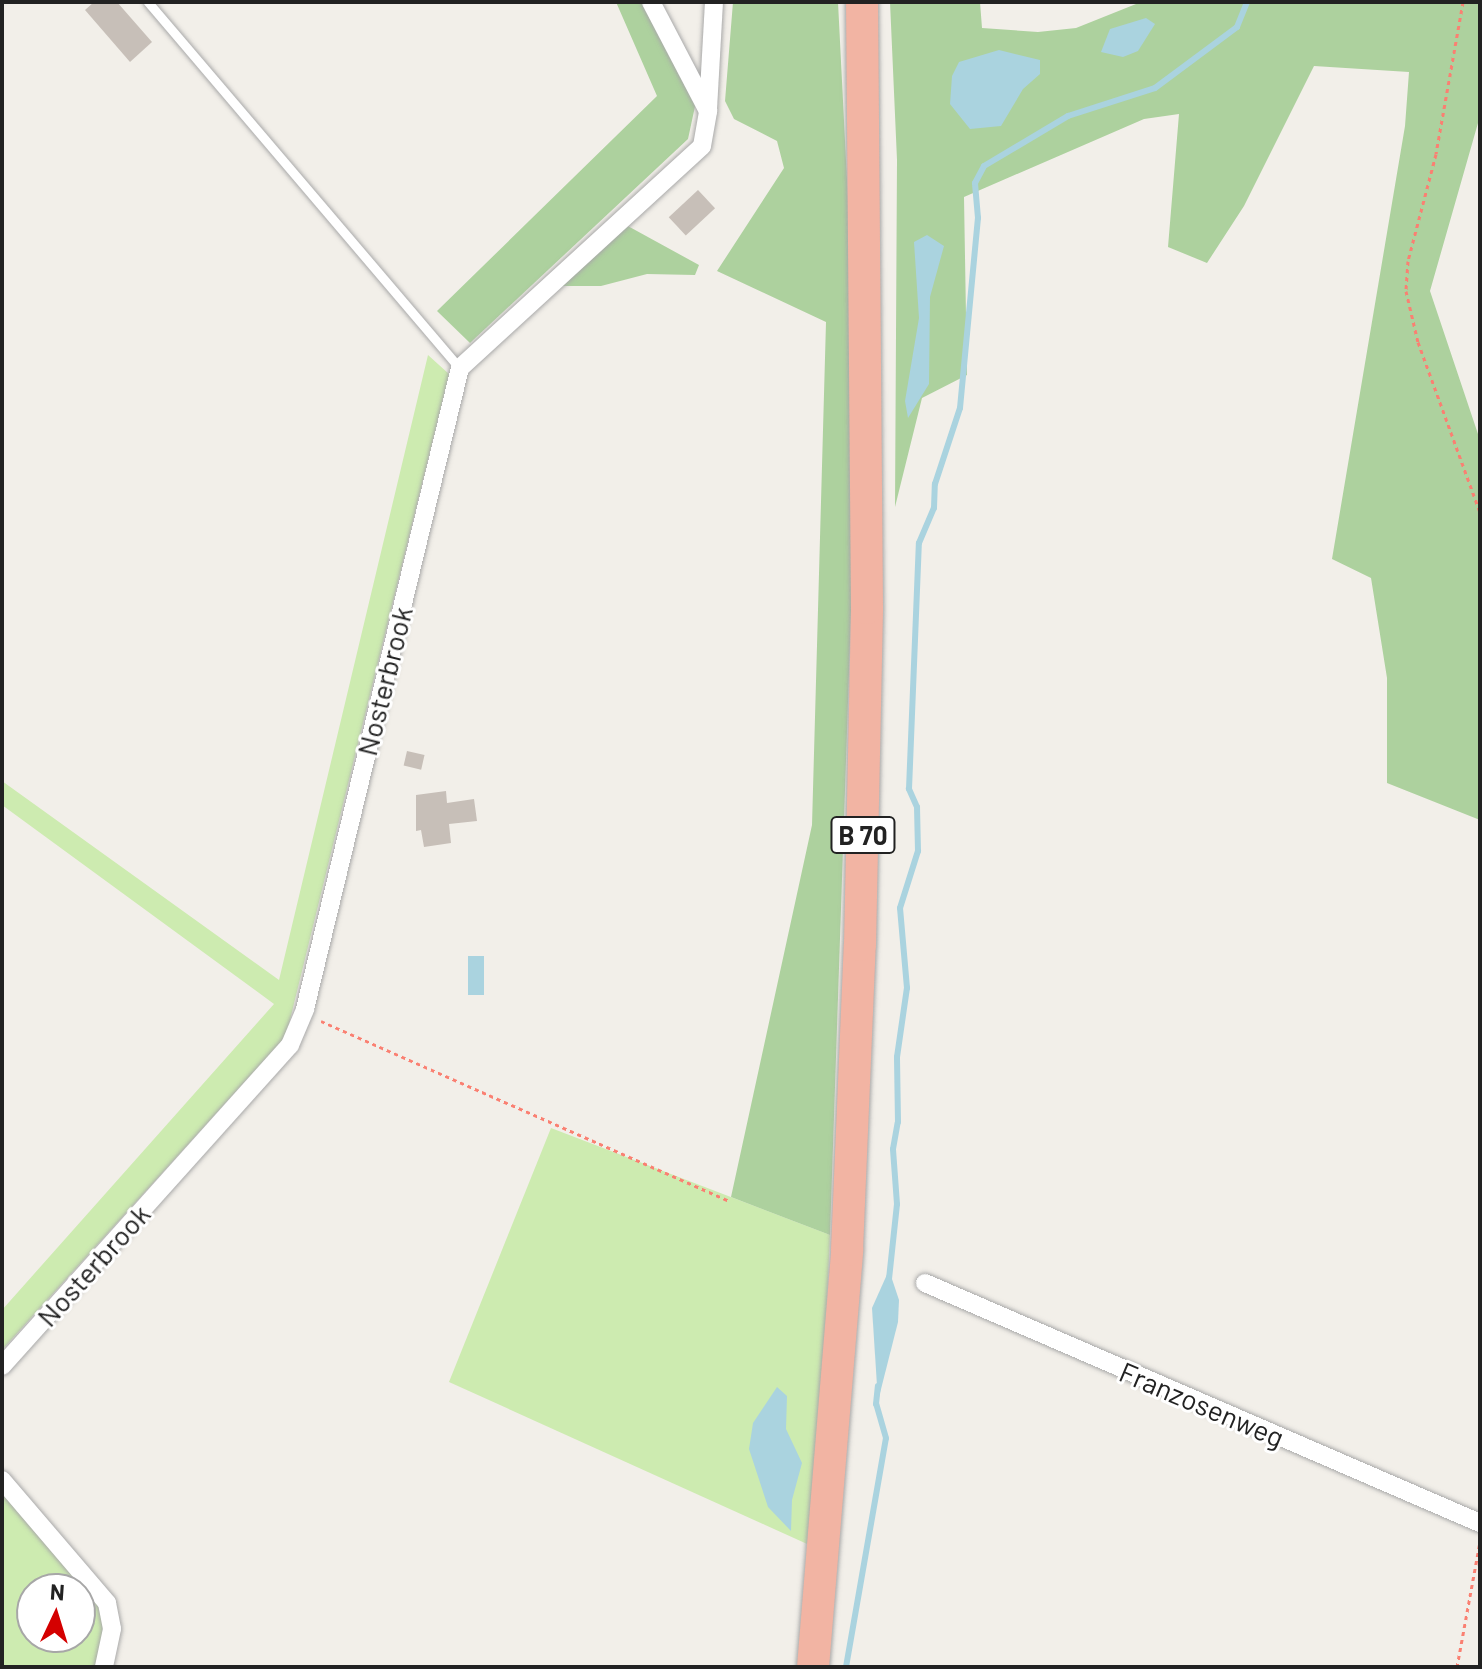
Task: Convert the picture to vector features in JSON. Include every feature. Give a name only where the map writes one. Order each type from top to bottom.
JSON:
[{"type":"highway","name":"B 70","points":[[813,1667],[846,1265],[860,945],[867,608],[862,2]]},
{"type":"street","points":[[651,2],[708,111]]},
{"type":"street","points":[[460,368],[702,146],[708,111],[714,2]]},
{"type":"street","name":"Nosterbrook","points":[[2,1366],[290,1045],[303,1014],[460,368]]},
{"type":"street","name":"Franzosenweg","points":[[925,1283],[1480,1523]]},
{"type":"street","points":[[2,1480],[107,1603],[112,1629],[104,1667]]},
{"type":"lane","points":[[148,2],[460,368]]},
{"type":"path","points":[[1463,2],[1406,291],[1418,342],[1480,512]]},
{"type":"path","points":[[303,1014],[729,1201]]},
{"type":"path","points":[[1457,1667],[1480,1542]]},
{"type":"green space","points":[[616,2],[643,2],[697,97],[688,139],[470,343],[437,311],[657,96]]},
{"type":"green space","points":[[733,2],[838,2],[855,338],[852,583],[830,1235],[731,1197],[812,825],[826,322],[717,271],[784,168],[777,141],[734,119],[725,101]]},
{"type":"green space","points":[[890,2],[980,2],[982,28],[1038,32],[1076,28],[1141,2],[1480,2],[1480,116],[1430,291],[1480,440],[1480,820],[1387,783],[1387,678],[1371,578],[1332,559],[1405,126],[1409,72],[1314,66],[1244,206],[1207,263],[1168,247],[1179,114],[1144,119],[964,197],[967,375],[922,398],[895,507],[897,160]]},
{"type":"green space","points":[[626,225],[699,265],[695,275],[647,274],[601,286],[558,286]]},
{"type":"green space","points":[[428,355],[449,374],[286,1036],[2,1350],[2,1310],[274,1004],[2,805],[2,781],[279,980]]},
{"type":"green space","points":[[551,1128],[830,1235],[816,1548],[449,1382]]},
{"type":"green space","points":[[2,1493],[72,1573],[16,1573],[16,1653],[96,1653],[96,1600],[101,1606],[104,1630],[96,1667],[2,1667]]},
{"type":"water","points":[[1146,18],[1155,24],[1138,51],[1123,57],[1101,52],[1110,29]]},
{"type":"water","points":[[999,50],[1040,60],[1040,74],[1023,89],[1001,126],[970,129],[950,104],[952,76],[959,62]]},
{"type":"water","points":[[927,235],[944,246],[930,297],[929,384],[908,418],[905,401],[919,318],[914,242]]},
{"type":"water","points":[[468,956],[484,956],[484,995],[468,995]]},
{"type":"water","points":[[889,1270],[899,1300],[898,1322],[878,1401],[872,1308]]},
{"type":"water","points":[[777,1387],[787,1396],[786,1429],[802,1463],[792,1500],[791,1531],[768,1507],[749,1449],[753,1423]]},
{"type":"building","points":[[94,2],[117,2],[152,42],[130,62],[85,10]]},
{"type":"building","points":[[698,190],[715,208],[686,236],[669,217]]},
{"type":"building","points":[[407,751],[425,755],[421,770],[404,766]]},
{"type":"building","points":[[446,791],[447,803],[474,799],[477,821],[449,824],[451,843],[424,847],[421,830],[416,831],[416,795]]},
{"type":"waterway","points":[[889,1279],[897,1204],[893,1149],[898,1122],[897,1057],[907,988],[900,908],[918,851],[917,807],[909,789],[919,543],[934,508],[935,484],[960,408],[978,218],[975,183],[984,166],[1068,116],[1155,88],[1237,27],[1247,2]]},
{"type":"waterway","points":[[846,1667],[886,1438],[876,1404],[878,1386]]}]
